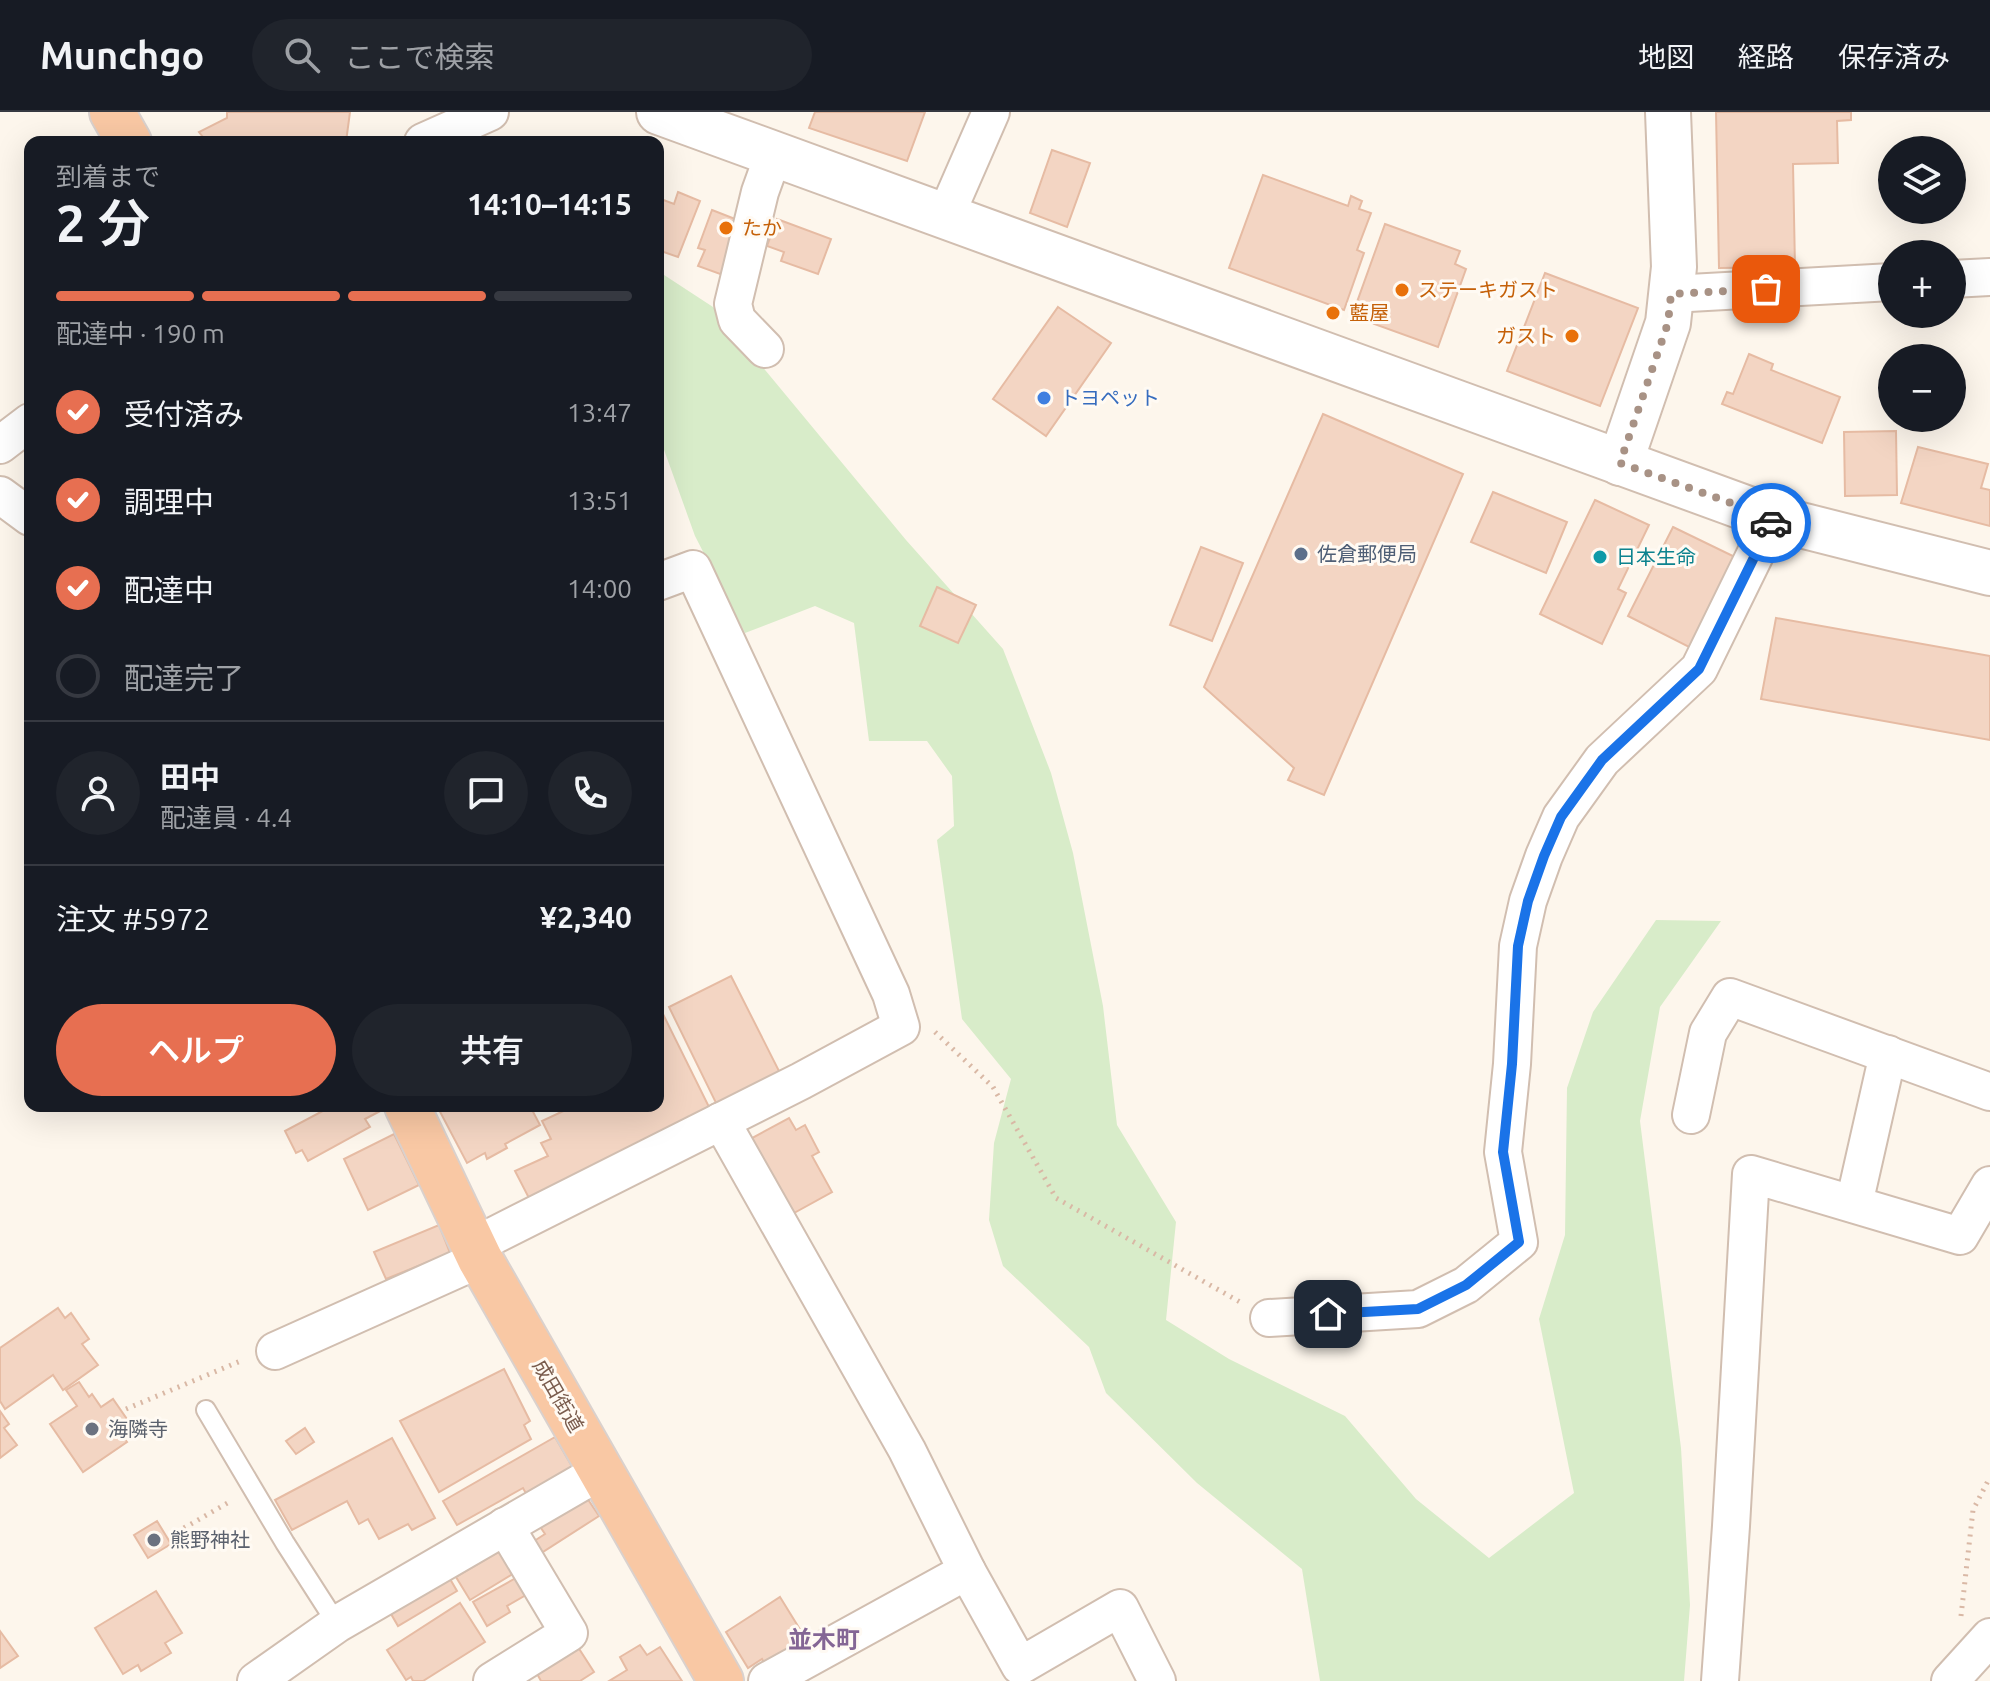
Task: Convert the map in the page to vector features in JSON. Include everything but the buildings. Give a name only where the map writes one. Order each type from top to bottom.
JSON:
[{"type":"highway","points":[[112,112],[126,136]]},
{"type":"highway","name":"成田街道","points":[[410,1112],[478,1251],[721,1681]]},
{"type":"street","points":[[436,136],[490,112]]},
{"type":"street","points":[[659,112],[1773,518],[1990,573]]},
{"type":"street","points":[[946,215],[991,112]]},
{"type":"street","points":[[1620,463],[1668,323],[1674,267],[1668,112]]},
{"type":"street","points":[[765,349],[737,320],[733,304],[760,192],[774,153]]},
{"type":"street","points":[[1966,278],[1990,277]]},
{"type":"street","points":[[1671,294],[1878,283]]},
{"type":"street","points":[[0,445],[24,427]]},
{"type":"street","points":[[0,495],[24,513]]},
{"type":"street","points":[[1269,1318],[1418,1309],[1466,1285],[1519,1242],[1503,1152],[1512,1064],[1518,946],[1528,901],[1561,817],[1602,760],[1699,669],[1773,518]]},
{"type":"street","points":[[275,1351],[478,1251],[493,1236],[901,1027],[891,994],[693,569],[664,580]]},
{"type":"street","points":[[1691,1115],[1708,1033],[1730,997],[1990,1092]]},
{"type":"street","points":[[1854,1204],[1888,1054]]},
{"type":"street","points":[[721,1121],[907,1450],[967,1571],[1020,1666],[1120,1608],[1157,1681]]},
{"type":"street","points":[[1720,1681],[1751,1174],[1960,1236],[1990,1185]]},
{"type":"street","points":[[256,1681],[337,1624],[601,1471]]},
{"type":"street","points":[[505,1526],[569,1633],[510,1676]]},
{"type":"street","points":[[767,1681],[967,1571]]},
{"type":"street","points":[[1952,1679],[1990,1637]]},
{"type":"lane","points":[[206,1410],[337,1624]]},
{"type":"path","points":[[901,1027],[932,1030],[993,1087],[1056,1198],[1269,1318]]},
{"type":"path","points":[[126,1409],[232,1363],[275,1351]]},
{"type":"path","points":[[1952,1679],[1973,1510],[1990,1477]]},
{"type":"path","points":[[170,1536],[252,1488]]},
{"type":"green space","points":[[664,275],[713,307],[906,540],[1003,649],[1051,773],[1073,853],[1103,1006],[1117,1125],[1176,1222],[1166,1320],[1229,1359],[1345,1416],[1416,1499],[1489,1558],[1574,1493],[1539,1319],[1565,1235],[1567,1088],[1593,1012],[1656,920],[1721,921],[1660,1007],[1640,1121],[1681,1448],[1690,1605],[1684,1681],[1320,1681],[1302,1569],[1197,1483],[1106,1393],[1089,1347],[1003,1266],[989,1220],[994,1143],[1011,1079],[962,1019],[937,840],[954,826],[952,776],[927,741],[869,741],[854,623],[815,606],[745,633],[695,536],[664,450]]},
{"type":"way so far","points":[[1766,289],[1671,294],[1668,323],[1620,463],[1773,518],[1771,523]]},
{"type":"place","name":"たか","points":[[726,228]]},
{"type":"place","name":"ステーキガスト","points":[[1402,290]]},
{"type":"place","name":"藍屋","points":[[1333,313]]},
{"type":"place","name":"ガスト","points":[[1572,336]]},
{"type":"place","name":"トヨペット","points":[[1044,398]]},
{"type":"place","name":"佐倉郵便局","points":[[1301,554]]},
{"type":"place","name":"日本生命","points":[[1600,557]]},
{"type":"place","name":"海隣寺","points":[[92,1429]]},
{"type":"place","name":"熊野神社","points":[[154,1540]]},
{"type":"district","name":"並木町","points":[[824,1640]]},
{"type":"route","points":[[1328,1314],[1418,1309],[1466,1285],[1519,1242],[1503,1152],[1512,1064],[1518,946],[1528,901],[1561,817],[1602,760],[1699,669],[1771,523]]}]
